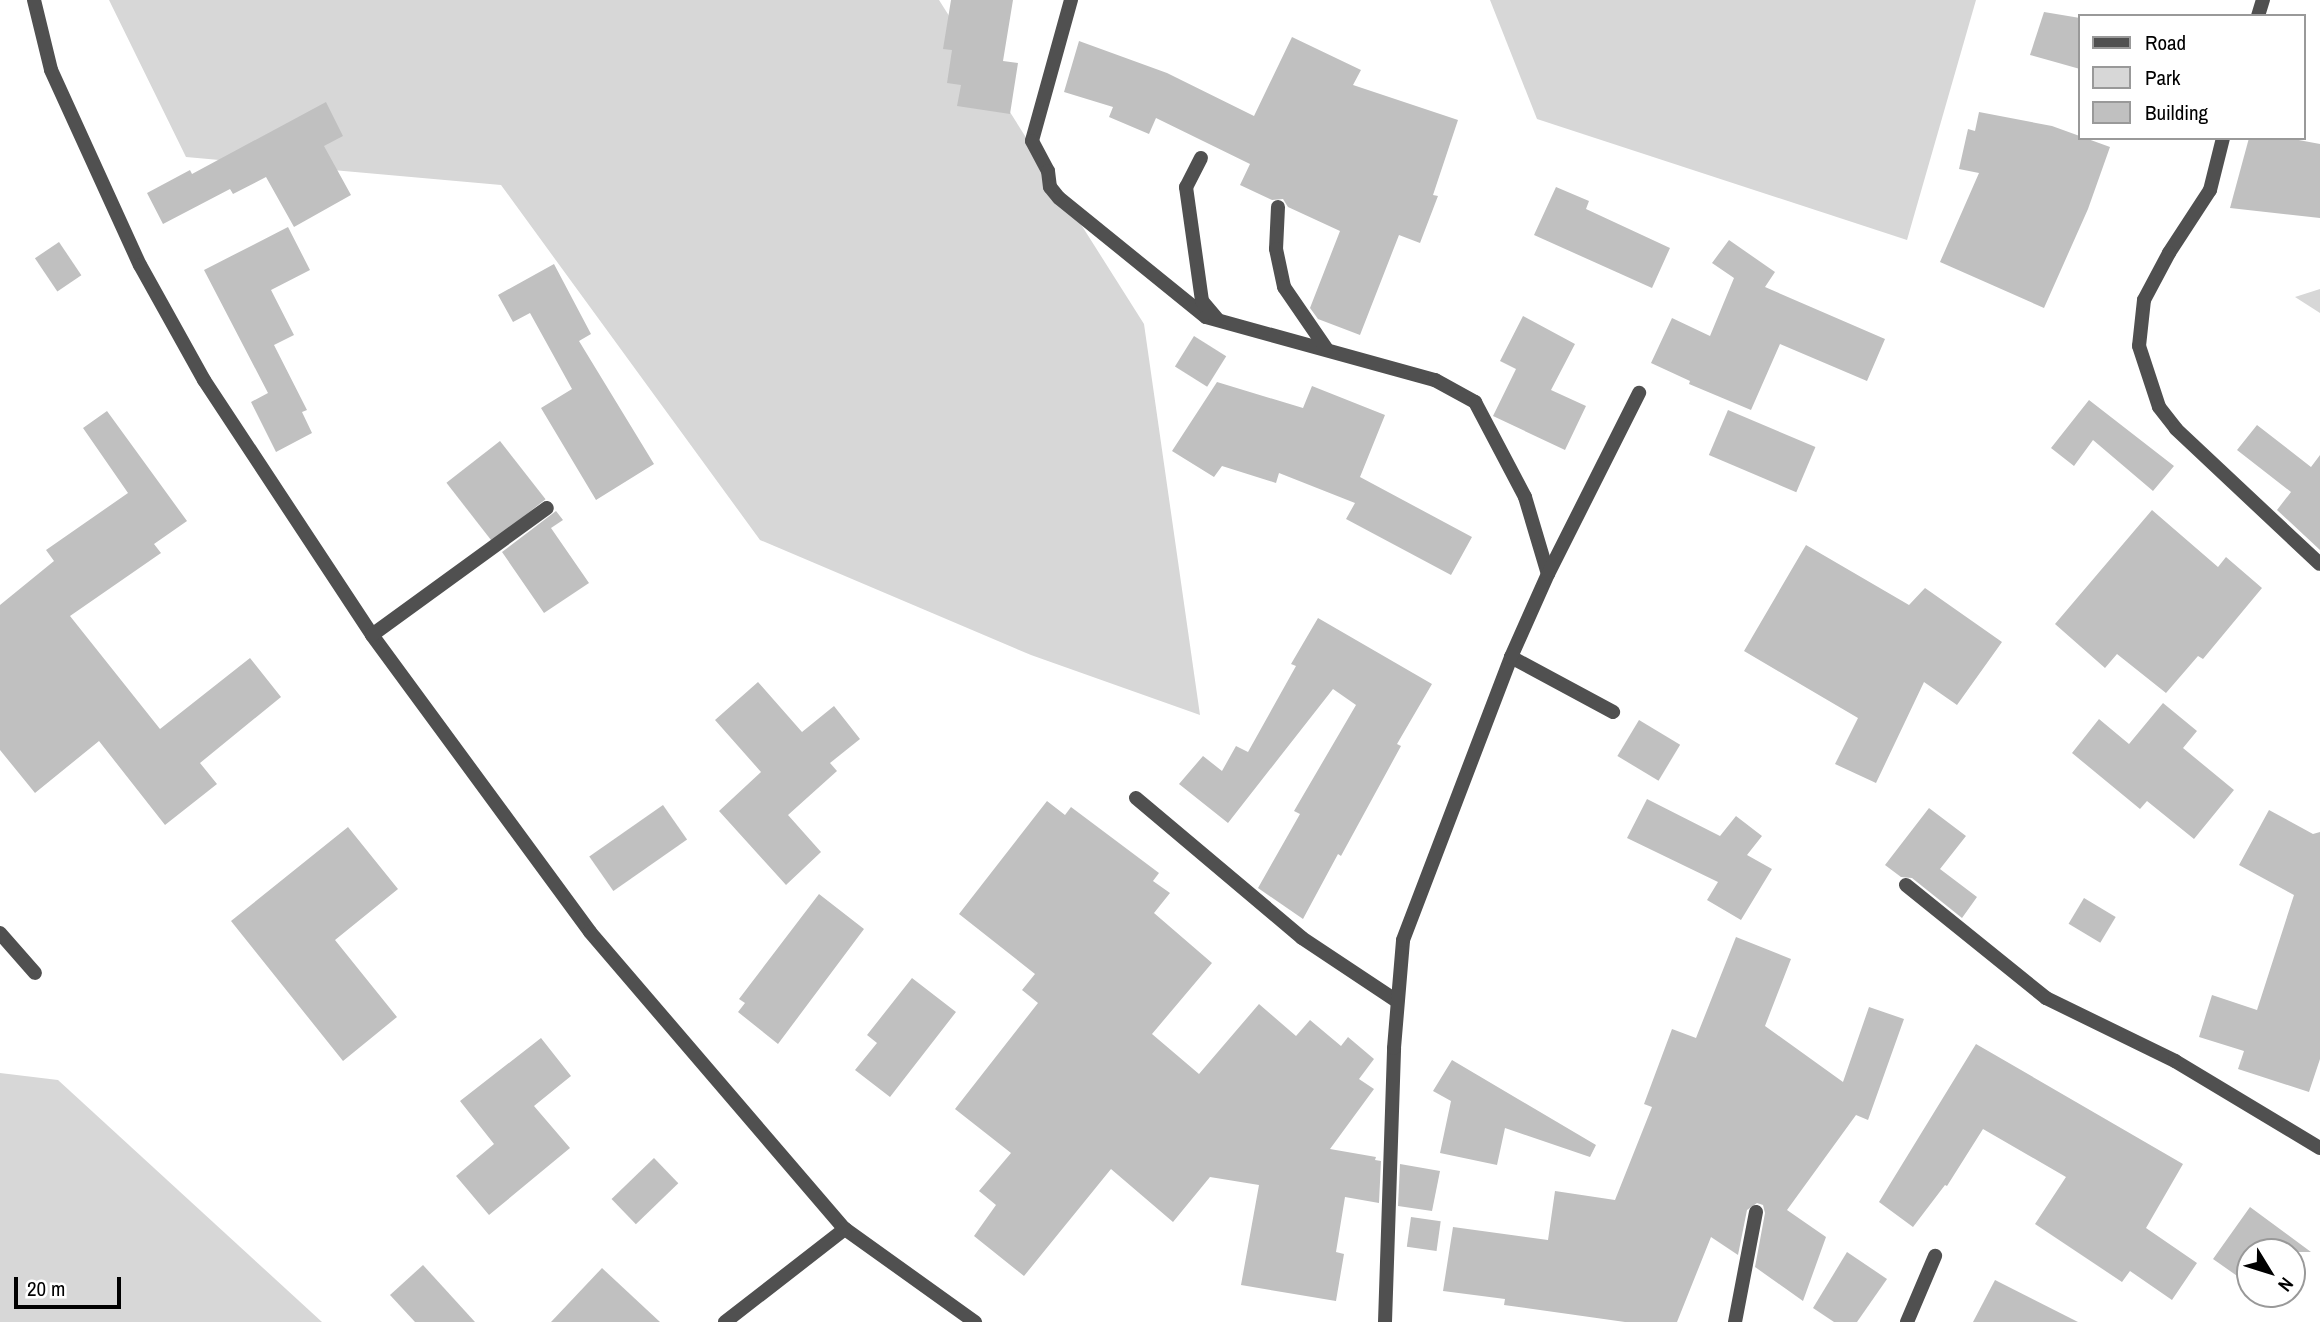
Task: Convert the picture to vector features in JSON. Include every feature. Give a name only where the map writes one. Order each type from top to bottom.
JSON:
[{"type":"street","points":[[34,0],[51,70],[140,265],[204,380],[372,635],[590,932],[845,1230],[975,1322]]},
{"type":"street","points":[[1071,0],[1032,141],[1048,171],[1050,187],[1187,304],[1220,323],[1326,348],[1435,380],[1475,402],[1525,497],[1548,574]]},
{"type":"street","points":[[2222,140],[2210,190],[2168,253],[2144,300],[2138,346],[2159,407],[2176,429],[2320,564]]},
{"type":"street","points":[[1201,158],[1186,187],[1202,301],[1220,323]]},
{"type":"street","points":[[1278,207],[1276,249],[1284,287],[1326,348]]},
{"type":"street","points":[[1385,1322],[1397,1001],[1403,940],[1511,657],[1548,574],[1639,393]]},
{"type":"street","points":[[372,635],[547,508]]},
{"type":"street","points":[[1511,657],[1613,712]]},
{"type":"street","points":[[1136,798],[1302,937],[1397,1001]]},
{"type":"street","points":[[1906,884],[2046,998],[2175,1062],[2320,1148]]},
{"type":"street","points":[[0,933],[35,973]]},
{"type":"street","points":[[1735,1322],[1756,1212]]},
{"type":"street","points":[[725,1322],[845,1230]]},
{"type":"street","points":[[1907,1322],[1935,1256]]},
{"type":"green space","points":[[109,0],[939,0],[1144,324],[1200,715],[1031,655],[760,540],[501,185],[186,157]]},
{"type":"green space","points":[[1490,0],[1976,0],[1907,240],[1537,119]]},
{"type":"green space","points":[[2320,289],[2320,313],[2295,297]]},
{"type":"green space","points":[[0,1073],[58,1080],[322,1322],[0,1322]]},
{"type":"building","points":[[951,0],[1013,0],[1003,61],[1018,63],[1010,114],[957,106],[961,85],[947,83],[952,50],[943,49]]},
{"type":"building","points":[[2044,12],[2078,18],[2078,68],[2030,55]]},
{"type":"building","points":[[1292,37],[1361,70],[1353,85],[1458,120],[1433,195],[1438,196],[1420,243],[1399,235],[1360,335],[1318,319],[1310,308],[1340,231],[1288,207],[1283,199],[1272,200],[1240,185],[1250,164],[1156,118],[1149,134],[1109,117],[1113,107],[1064,92],[1079,41],[1167,73],[1254,116]]},
{"type":"building","points":[[326,102],[343,136],[324,146],[351,195],[294,227],[266,177],[233,194],[230,189],[163,224],[147,193],[190,170],[192,174]]},
{"type":"building","points":[[1979,112],[2052,126],[2078,135],[2078,140],[2091,140],[2110,147],[2088,209],[2044,308],[1940,262],[1979,173],[1959,169],[1968,129],[1975,131]]},
{"type":"building","points":[[2248,140],[2299,140],[2320,144],[2320,218],[2230,208]]},
{"type":"building","points":[[1556,187],[1589,201],[1586,209],[1670,248],[1652,288],[1534,235]]},
{"type":"building","points":[[288,227],[310,270],[271,290],[294,335],[274,345],[307,410],[302,412],[312,433],[276,452],[251,402],[268,393],[204,270]]},
{"type":"building","points":[[1729,240],[1775,272],[1765,287],[1885,339],[1867,381],[1780,344],[1751,410],[1689,384],[1690,381],[1651,363],[1672,318],[1710,336],[1734,278],[1712,263]]},
{"type":"building","points":[[59,242],[81,275],[57,291],[35,258]]},
{"type":"building","points":[[554,264],[591,334],[579,341],[654,464],[596,500],[541,408],[572,389],[530,313],[513,322],[498,295]]},
{"type":"building","points":[[1523,316],[1575,344],[1551,390],[1586,406],[1565,450],[1493,416],[1516,369],[1500,361]]},
{"type":"building","points":[[1194,336],[1226,356],[1207,387],[1175,367]]},
{"type":"building","points":[[1217,382],[1303,408],[1312,386],[1385,415],[1360,477],[1472,537],[1451,575],[1346,519],[1355,503],[1279,473],[1276,483],[1222,466],[1214,477],[1172,451]]},
{"type":"building","points":[[2089,400],[2174,466],[2153,491],[2093,440],[2074,466],[2051,448]]},
{"type":"building","points":[[1728,410],[1815,447],[1796,492],[1709,455]]},
{"type":"building","points":[[107,411],[187,521],[154,544],[161,553],[70,616],[160,729],[250,658],[281,697],[200,763],[217,784],[165,825],[99,741],[35,793],[0,750],[0,605],[54,561],[46,550],[128,493],[83,428]]},
{"type":"building","points":[[2257,425],[2311,467],[2320,455],[2320,550],[2277,510],[2291,492],[2237,450]]},
{"type":"building","points":[[500,441],[546,499],[492,541],[446,483]]},
{"type":"building","points":[[2152,510],[2218,567],[2226,557],[2262,588],[2203,659],[2198,656],[2166,693],[2117,654],[2105,668],[2055,624]]},
{"type":"building","points":[[556,511],[563,520],[551,528],[589,583],[544,613],[502,552]]},
{"type":"building","points":[[1806,545],[1909,605],[1925,588],[2002,642],[1957,705],[1924,682],[1876,783],[1835,764],[1858,718],[1744,651]]},
{"type":"building","points":[[1318,618],[1432,684],[1397,744],[1401,746],[1341,856],[1338,854],[1303,919],[1258,888],[1300,814],[1294,811],[1356,705],[1333,689],[1228,823],[1179,784],[1203,756],[1222,771],[1236,746],[1248,752],[1296,666],[1291,664]]},
{"type":"building","points":[[758,682],[802,732],[834,706],[860,739],[830,763],[837,771],[788,815],[821,852],[786,885],[719,811],[761,772],[715,720]]},
{"type":"building","points":[[2163,703],[2197,731],[2183,748],[2234,790],[2194,839],[2147,801],[2140,809],[2072,753],[2099,719],[2129,744]]},
{"type":"building","points":[[1639,720],[1680,745],[1659,781],[1617,756]]},
{"type":"building","points":[[1647,799],[1720,836],[1736,816],[1762,836],[1747,855],[1772,869],[1741,920],[1707,900],[1718,882],[1627,838]]},
{"type":"building","points":[[1047,801],[1065,815],[1071,807],[1159,873],[1153,881],[1170,893],[1154,913],[1212,963],[1152,1034],[1199,1074],[1259,1004],[1296,1036],[1310,1020],[1341,1046],[1348,1037],[1374,1059],[1359,1079],[1374,1089],[1330,1149],[1376,1157],[1375,1160],[1381,1161],[1379,1203],[1345,1197],[1336,1252],[1344,1254],[1336,1301],[1241,1285],[1259,1185],[1210,1177],[1173,1222],[1111,1169],[1024,1276],[974,1236],[996,1205],[979,1191],[1011,1153],[955,1109],[1038,1003],[1022,990],[1035,974],[959,914]]},
{"type":"building","points":[[663,805],[687,839],[613,891],[589,857]]},
{"type":"building","points":[[1929,808],[1966,836],[1940,869],[1977,897],[1962,918],[1912,878],[1901,877],[1885,865]]},
{"type":"building","points":[[2269,810],[2313,834],[2320,832],[2320,1059],[2309,1092],[2238,1069],[2244,1051],[2199,1037],[2212,995],[2257,1010],[2294,895],[2239,865]]},
{"type":"building","points":[[348,827],[398,889],[335,940],[397,1017],[343,1061],[231,921]]},
{"type":"building","points":[[819,894],[864,929],[778,1044],[738,1012],[745,1003],[739,999]]},
{"type":"building","points":[[2084,898],[2116,917],[2100,943],[2069,924]]},
{"type":"building","points":[[1736,937],[1791,959],[1765,1026],[1843,1082],[1869,1007],[1904,1019],[1868,1120],[1856,1115],[1787,1210],[1826,1237],[1803,1301],[1755,1267],[1765,1213],[1763,1205],[1757,1203],[1747,1210],[1738,1255],[1711,1237],[1677,1322],[1625,1322],[1504,1305],[1505,1299],[1443,1291],[1453,1227],[1548,1240],[1555,1191],[1615,1200],[1652,1107],[1644,1104],[1672,1029],[1696,1038]]},
{"type":"building","points":[[912,978],[956,1012],[890,1097],[855,1070],[877,1043],[867,1035]]},
{"type":"building","points":[[541,1038],[571,1076],[534,1106],[570,1148],[489,1215],[456,1176],[494,1144],[460,1101]]},
{"type":"building","points":[[1976,1044],[2183,1164],[2146,1228],[2197,1263],[2172,1300],[2130,1271],[2122,1282],[2035,1224],[2066,1177],[1983,1129],[1947,1186],[1945,1185],[1913,1227],[1879,1202]]},
{"type":"building","points":[[1452,1060],[1596,1145],[1590,1157],[1505,1128],[1497,1165],[1440,1153],[1451,1101],[1433,1091]]},
{"type":"building","points":[[654,1158],[678,1183],[636,1224],[612,1199]]},
{"type":"building","points":[[1400,1164],[1440,1171],[1432,1211],[1398,1206]]},
{"type":"building","points":[[2250,1207],[2292,1238],[2236,1238],[2236,1275],[2213,1259]]},
{"type":"building","points":[[1411,1217],[1441,1221],[1437,1251],[1407,1247]]},
{"type":"building","points":[[1847,1252],[1887,1279],[1857,1322],[1834,1322],[1813,1308]]},
{"type":"building","points":[[423,1265],[475,1322],[415,1322],[390,1295]]},
{"type":"building","points":[[602,1268],[660,1322],[551,1322]]},
{"type":"building","points":[[1995,1280],[2078,1322],[1973,1322]]}]
